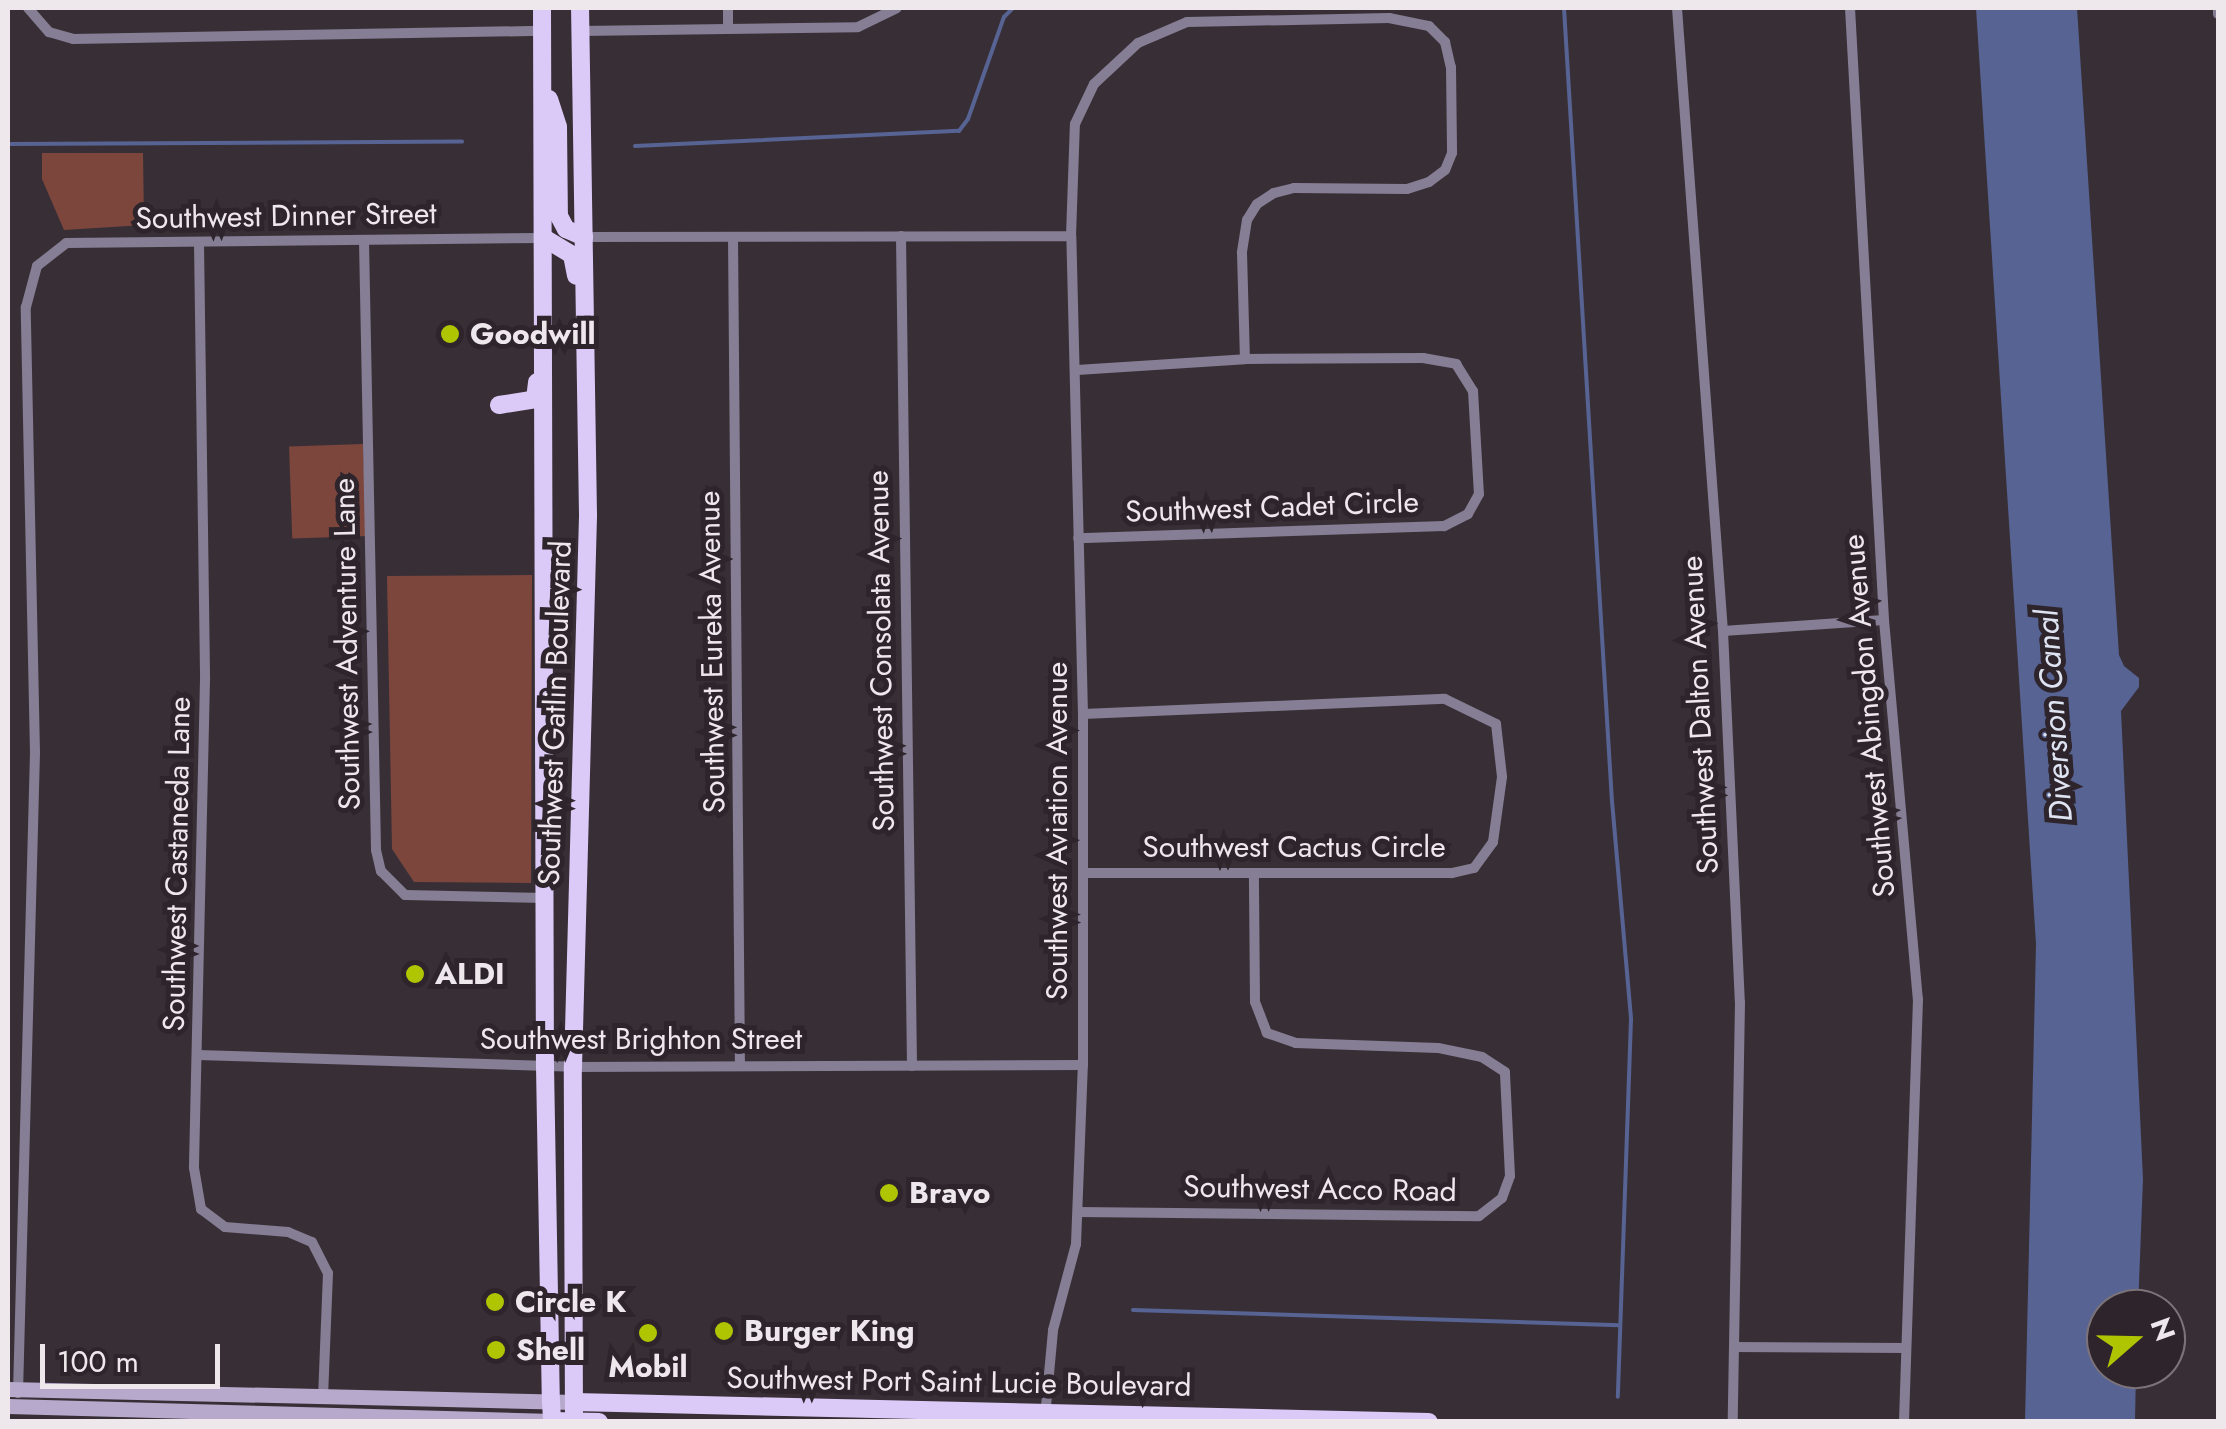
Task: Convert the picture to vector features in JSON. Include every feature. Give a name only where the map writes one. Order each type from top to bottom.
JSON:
[{"type":"main road","name":"Southwest Gatlin Boulevard","points":[[542,8],[545,1066],[552,1420]]},
{"type":"main road","name":"Southwest Gatlin Boulevard","points":[[575,1411],[574,1067],[588,514],[580,8]]},
{"type":"main road","points":[[544,85],[558,126],[559,216],[566,229],[584,237]]},
{"type":"main road","points":[[544,238],[559,243],[575,262],[577,352],[586,375]]},
{"type":"main road","points":[[544,277],[538,306],[537,397],[498,406],[508,412],[534,412],[545,423]]},
{"type":"main road","name":"Southwest Port Saint Lucie Boulevard","points":[[13,1398],[323,1394],[551,1401],[599,1422]]},
{"type":"main road","name":"Southwest Port Saint Lucie Boulevard","points":[[13,1398],[552,1420],[575,1411],[1429,1422]]},
{"type":"street","points":[[28,8],[49,32],[73,39],[542,32]]},
{"type":"street","points":[[728,8],[728,29]]},
{"type":"street","points":[[580,32],[858,27],[897,8]]},
{"type":"street","name":"Southwest Dalton Avenue","points":[[1678,8],[1723,631],[1740,1002],[1733,1422]]},
{"type":"street","name":"Southwest Abingdon Avenue","points":[[1850,8],[1884,620],[1918,1000],[1904,1422]]},
{"type":"street","name":"Southwest Aviation Avenue","points":[[1045,1416],[1053,1330],[1076,1244],[1083,1066],[1083,714],[1071,236],[1075,124],[1094,84],[1138,43],[1187,22],[1291,16],[1416,20],[1438,32],[1451,67],[1452,152],[1445,170],[1429,182],[1407,189],[1294,188],[1274,193],[1256,204],[1246,220],[1242,253],[1246,360]]},
{"type":"street","name":"Southwest Consolata Avenue","points":[[901,236],[912,1066]]},
{"type":"street","points":[[584,237],[1071,236]]},
{"type":"street","name":"Southwest Eureka Avenue","points":[[733,237],[740,1066]]},
{"type":"street","name":"Southwest Dinner Street","points":[[13,1398],[35,754],[26,307],[37,266],[66,244],[544,238]]},
{"type":"street","name":"Southwest Adventure Lane","points":[[364,241],[376,850],[381,871],[405,895],[547,898]]},
{"type":"street","name":"Southwest Castaneda Lane","points":[[200,243],[205,680],[194,1168],[201,1210],[226,1227],[288,1232],[312,1242],[328,1273],[323,1394]]},
{"type":"street","name":"Southwest Cadet Circle","points":[[1077,370],[1246,360],[1422,358],[1456,364],[1473,392],[1479,494],[1468,514],[1444,526],[1078,538]]},
{"type":"street","points":[[1723,631],[1884,620]]},
{"type":"street","name":"Southwest Cactus Circle","points":[[1083,714],[1445,699],[1496,724],[1502,777],[1493,842],[1474,868],[1452,873],[1083,873]]},
{"type":"street","name":"Southwest Acco Road","points":[[1078,1212],[1479,1216],[1502,1198],[1510,1176],[1505,1072],[1482,1057],[1438,1048],[1296,1043],[1267,1033],[1255,1002],[1254,875]]},
{"type":"street","name":"Southwest Brighton Street","points":[[198,1055],[574,1067],[1083,1066]]},
{"type":"street","points":[[1734,1347],[1906,1348]]},
{"type":"shaded area","points":[[42,153],[143,153],[144,225],[64,230],[42,179]]},
{"type":"shaded area","points":[[363,444],[366,536],[292,539],[289,447]]},
{"type":"shaded area","points":[[532,575],[531,883],[414,882],[392,849],[387,576]]},
{"type":"water","name":"Diversion Canal","points":[[1976,8],[2077,8],[2119,655],[2124,666],[2139,678],[2139,687],[2121,711],[2143,1179],[2139,1289],[2086,1289],[2086,1389],[2136,1389],[2135,1421],[2025,1421],[2036,944]]},
{"type":"waterway","points":[[635,146],[959,131],[968,119],[1004,17],[1013,8]]},
{"type":"waterway","points":[[1564,8],[1612,801],[1631,1019],[1618,1397]]},
{"type":"waterway","points":[[8,144],[462,142]]},
{"type":"waterway","points":[[1133,1310],[1620,1325]]},
{"type":"place","name":"Goodwill","points":[[450,334]]},
{"type":"place","name":"ALDI","points":[[415,974]]},
{"type":"place","name":"Bravo","points":[[889,1193]]},
{"type":"place","name":"Circle K","points":[[495,1302]]},
{"type":"place","name":"Burger King","points":[[724,1331]]},
{"type":"place","name":"Mobil","points":[[648,1333]]},
{"type":"place","name":"Shell","points":[[496,1350]]}]
